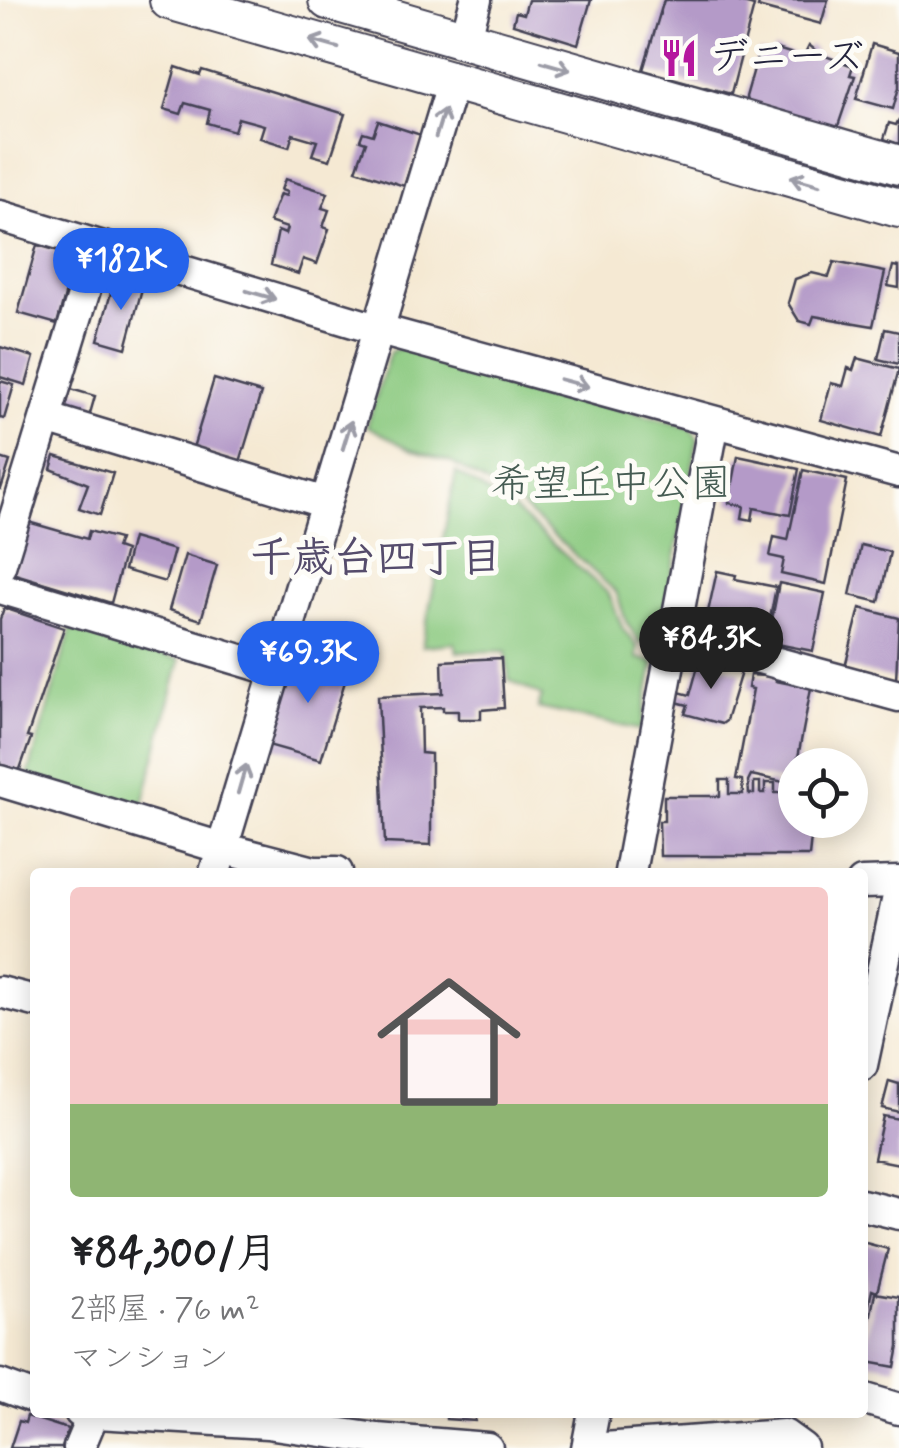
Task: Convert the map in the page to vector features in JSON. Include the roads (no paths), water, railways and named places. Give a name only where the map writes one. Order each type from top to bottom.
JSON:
[{"type":"main road","points":[[170,0],[899,208]]},
{"type":"main road","points":[[328,0],[899,165]]},
{"type":"street","points":[[464,40],[476,0]]},
{"type":"street","points":[[218,860],[453,81]]},
{"type":"street","points":[[0,216],[380,330],[899,472]]},
{"type":"street","points":[[0,566],[98,247]]},
{"type":"street","points":[[46,418],[326,503]]},
{"type":"street","points":[[631,868],[714,422]]},
{"type":"street","points":[[0,588],[274,670]]},
{"type":"street","points":[[674,635],[899,696]]},
{"type":"street","points":[[0,781],[218,860],[282,868]]},
{"type":"street","points":[[868,883],[899,882]]},
{"type":"street","points":[[868,1037],[899,892]]},
{"type":"street","points":[[0,992],[30,1000]]},
{"type":"street","points":[[868,1207],[899,1214]]},
{"type":"street","points":[[0,1386],[30,1396]]},
{"type":"street","points":[[868,1400],[899,1409]]},
{"type":"street","points":[[79,1448],[88,1418]]},
{"type":"street","points":[[178,1418],[267,1423],[313,1439],[409,1427],[487,1448]]},
{"type":"street","points":[[587,1448],[593,1418]]},
{"type":"street","points":[[604,1448],[740,1443],[789,1436]]},
{"type":"place","name":"デニーズ","points":[[679,58]]},
{"type":"district","name":"千歳台四丁目","points":[[376,559]]},
{"type":"park label","name":"希望丘中公園","points":[[611,485]]}]
